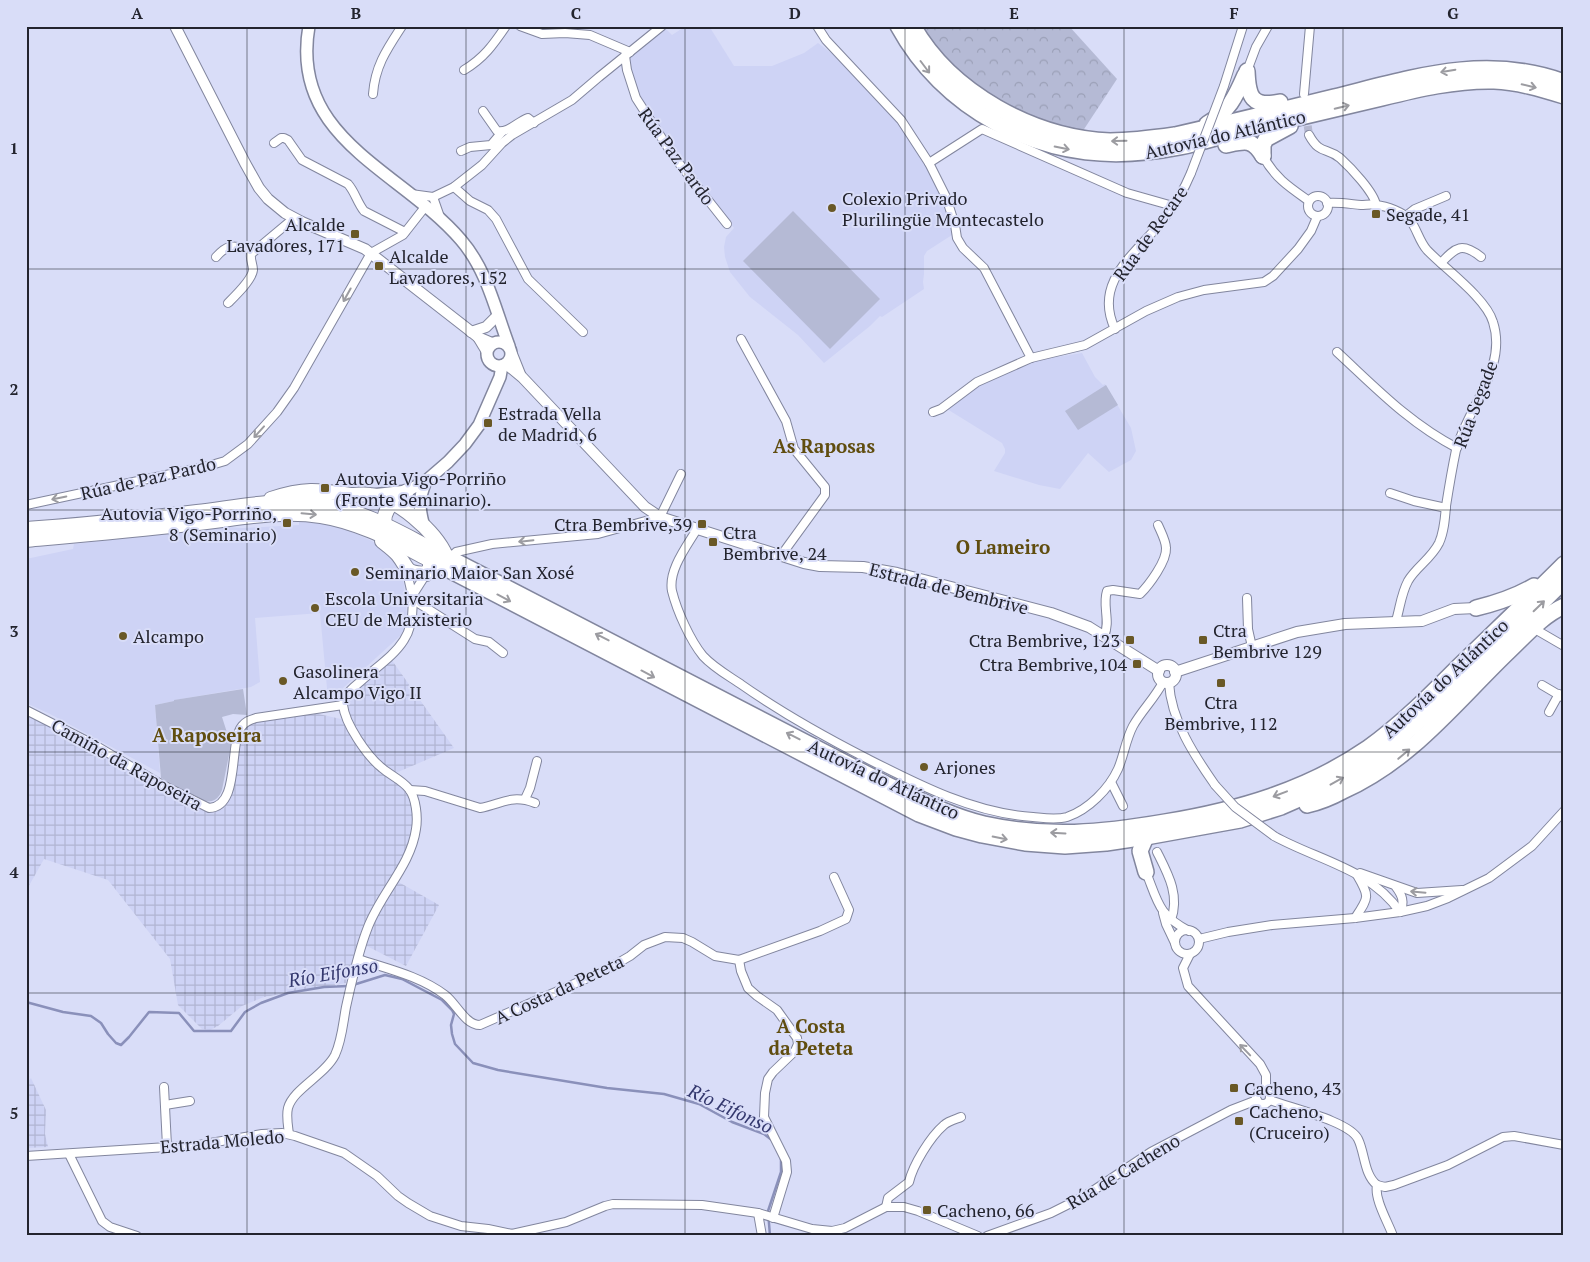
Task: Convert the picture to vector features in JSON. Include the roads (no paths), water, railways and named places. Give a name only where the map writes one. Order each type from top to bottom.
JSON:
[{"type":"highway","name":"Autovía do Atlántico","points":[[898,26],[930,73],[974,111],[1016,133],[1047,145],[1081,152],[1130,154],[1180,147],[1418,89],[1462,83],[1494,82],[1527,85],[1564,96]]},
{"type":"highway","name":"Autovía do Atlántico","points":[[913,26],[938,62],[980,97],[1022,120],[1052,132],[1084,138],[1142,140],[1196,130],[1416,76],[1464,68],[1497,68],[1561,80]]},
{"type":"highway","points":[[1196,130],[1219,117],[1230,106],[1246,71]]},
{"type":"highway","points":[[1246,71],[1248,90],[1251,96],[1257,102],[1267,105],[1352,86],[1388,84]]},
{"type":"highway","points":[[1263,156],[1263,145],[1266,138],[1312,114]]},
{"type":"highway","points":[[1130,154],[1171,156],[1244,141],[1254,144],[1263,156]]},
{"type":"highway","points":[[254,504],[292,492],[319,489],[354,495],[370,495],[385,499],[408,512],[442,546],[448,557]]},
{"type":"highway","points":[[407,491],[392,503],[384,516],[386,531],[407,570],[416,573],[429,560]]},
{"type":"highway","points":[[26,529],[137,519],[254,504],[305,502],[341,508],[386,531],[429,560]]},
{"type":"highway","points":[[26,540],[276,514],[321,516],[365,528],[386,531]]},
{"type":"highway","points":[[424,527],[429,560]]},
{"type":"highway","points":[[365,528],[398,554]]},
{"type":"highway","points":[[26,547],[42,539]]},
{"type":"highway","name":"Autovía do Atlántico","points":[[429,560],[448,557],[894,788],[961,817],[1025,831],[1064,834],[1143,826],[1236,808],[1277,795],[1344,764],[1407,718],[1482,644],[1557,579]]},
{"type":"highway","name":"Autovía do Atlántico","points":[[429,560],[920,814],[956,828],[982,835],[1025,843],[1065,846],[1106,843],[1240,820],[1281,807],[1347,776],[1375,758],[1399,739],[1446,697],[1557,579],[1564,564]]},
{"type":"highway","points":[[1476,608],[1517,596],[1557,579]]},
{"type":"highway","points":[[1281,807],[1297,807],[1329,798],[1354,786],[1397,760],[1432,730],[1494,665],[1533,628],[1551,612],[1564,606]]},
{"type":"highway","points":[[1476,608],[1484,611],[1491,618],[1482,644]]},
{"type":"highway","points":[[1146,837],[1140,850],[1146,872]]},
{"type":"main road","points":[[309,26],[306,52],[309,77],[315,97],[326,117],[344,140],[442,221],[460,239],[480,268],[488,285],[509,365],[491,397],[479,425],[448,462],[426,481],[407,491],[370,495]]},
{"type":"main road","points":[[491,397],[491,350],[495,314]]},
{"type":"main road","points":[[491,350],[502,342],[509,365]]},
{"type":"main road","points":[[491,350],[495,366],[509,365]]},
{"type":"main road","points":[[424,527],[419,508],[420,495],[426,481]]},
{"type":"street","points":[[175,26],[212,102],[259,188],[273,204],[294,218],[360,246],[371,253],[474,334],[491,350]]},
{"type":"street","points":[[373,94],[374,80],[381,58],[402,26]]},
{"type":"street","points":[[464,70],[478,62],[488,53],[506,26]]},
{"type":"street","points":[[520,26],[542,34],[590,35],[623,48],[628,54]]},
{"type":"street","points":[[817,26],[826,40],[901,120],[929,163],[946,197],[957,238],[963,248],[984,268],[1030,358]]},
{"type":"street","name":"Rúa de Recare","points":[[1115,329],[1111,320],[1110,306],[1112,286],[1117,274],[1130,255],[1162,221],[1183,191],[1224,86],[1243,26]]},
{"type":"street","points":[[1246,71],[1256,47],[1268,26]]},
{"type":"street","points":[[1304,94],[1310,26]]},
{"type":"street","points":[[409,194],[432,197],[454,187],[482,165],[512,135],[572,100],[657,28]]},
{"type":"street","name":"Rúa Paz Pardo","points":[[628,54],[627,70],[636,98],[674,157],[727,224]]},
{"type":"street","points":[[483,111],[495,129],[502,132]]},
{"type":"street","points":[[462,151],[470,147],[491,145],[502,132],[520,121],[528,118],[534,122]]},
{"type":"street","points":[[929,163],[982,129],[1127,193],[1173,206]]},
{"type":"street","points":[[1309,136],[1314,145],[1340,159],[1373,196],[1376,205]]},
{"type":"street","points":[[274,143],[281,138],[288,140],[302,160],[348,184],[353,189],[359,205],[364,211],[405,232]]},
{"type":"street","points":[[1263,156],[1281,182],[1309,201]]},
{"type":"street","points":[[454,187],[470,201],[488,210],[496,219],[528,280],[583,332]]},
{"type":"street","points":[[933,412],[941,409],[977,382],[1030,358],[1085,346],[1146,312],[1178,297],[1204,290],[1264,282],[1273,276],[1298,249],[1311,231],[1317,217],[1324,214],[1328,207],[1327,203],[1319,196],[1315,196],[1309,201],[1308,209],[1310,213],[1317,217]]},
{"type":"street","points":[[1327,203],[1376,205],[1395,210],[1406,216],[1415,208],[1446,196]]},
{"type":"street","points":[[432,197],[442,221]]},
{"type":"street","points":[[371,253],[403,235],[425,207]]},
{"type":"street","name":"Rúa Segade","points":[[1396,621],[1403,593],[1409,580],[1428,560],[1440,542],[1451,471],[1457,448],[1494,363],[1496,334],[1493,321],[1488,312],[1478,299],[1426,249],[1412,222],[1406,216]]},
{"type":"street","points":[[228,303],[251,277],[253,269],[250,258],[255,250],[294,218]]},
{"type":"street","points":[[216,257],[224,248],[229,246],[255,250]]},
{"type":"street","points":[[1441,263],[1453,251],[1460,248],[1472,250],[1481,257]]},
{"type":"street","name":"Rúa de Paz Pardo","points":[[26,505],[225,461],[248,444],[278,412],[294,388],[371,253]]},
{"type":"street","points":[[474,334],[486,327],[495,314]]},
{"type":"street","points":[[741,339],[786,421],[794,449],[824,487],[824,495],[780,556]]},
{"type":"street","points":[[1337,352],[1401,412],[1457,448]]},
{"type":"street","name":"Estrada de Bembrive","points":[[509,365],[645,507],[660,517],[780,556],[820,566],[863,567],[897,572],[1050,613],[1080,623],[1159,671]]},
{"type":"street","points":[[448,557],[456,552],[492,544],[598,534],[660,517],[681,474]]},
{"type":"street","points":[[1390,493],[1414,502],[1446,508]]},
{"type":"street","points":[[1104,636],[1108,622],[1105,597],[1107,591],[1113,590],[1140,594],[1156,574],[1166,553],[1158,525]]},
{"type":"street","points":[[697,529],[675,569],[672,589],[694,643],[712,664],[765,702],[798,722],[889,770],[942,795],[969,805],[1003,813],[1045,818],[1067,817],[1091,802],[1111,782],[1118,768],[1132,727],[1166,683],[1175,679],[1175,672],[1172,667],[1166,666],[1159,671],[1158,676],[1166,683],[1180,725],[1202,767],[1235,807],[1274,836],[1297,849],[1354,872],[1366,874],[1416,894],[1466,890]]},
{"type":"street","points":[[412,598],[429,560]]},
{"type":"street","points":[[289,1134],[287,1115],[290,1103],[332,1060],[338,1046],[358,959],[368,926],[402,865],[416,828],[414,801],[410,790],[382,768],[368,754],[349,723],[343,705],[349,691],[394,652],[408,635],[412,618],[412,598],[407,570]]},
{"type":"street","points":[[412,598],[475,640],[486,640],[503,653]]},
{"type":"street","points":[[1247,598],[1248,629],[1252,647]]},
{"type":"street","points":[[1175,672],[1297,632],[1345,624],[1422,621],[1454,609],[1476,608]]},
{"type":"street","points":[[1533,628],[1564,646]]},
{"type":"street","points":[[1542,685],[1561,696],[1549,712]]},
{"type":"street","name":"Camiño da Raposeira","points":[[26,710],[93,744],[159,783],[209,808],[219,806],[226,796],[233,768],[238,733],[243,724],[256,718],[343,705]]},
{"type":"street","points":[[525,799],[537,761]]},
{"type":"street","points":[[1111,782],[1123,806]]},
{"type":"street","points":[[410,790],[425,791],[480,808],[505,800],[525,799],[535,803]]},
{"type":"street","points":[[1199,939],[1272,925],[1355,918],[1427,906],[1466,890],[1488,878],[1532,846],[1564,811]]},
{"type":"street","points":[[1157,852],[1171,880],[1174,894],[1171,920]]},
{"type":"street","points":[[1146,872],[1166,924],[1176,944],[1182,953],[1190,954]]},
{"type":"street","points":[[1354,872],[1387,895],[1400,912]]},
{"type":"street","points":[[1354,872],[1366,890],[1367,898],[1355,918]]},
{"type":"street","points":[[772,1217],[787,1172],[786,1161],[764,1117],[768,1079],[795,1051],[798,1044],[797,1038],[777,1010],[756,996],[748,988],[739,960],[820,931],[846,919],[849,910],[834,877]]},
{"type":"street","points":[[1395,886],[1403,899],[1403,906],[1400,912]]},
{"type":"street","points":[[1163,913],[1195,934],[1199,939],[1197,949],[1190,954],[1183,968],[1188,986],[1260,1064],[1266,1075],[1266,1091],[1270,1096],[1270,1100]]},
{"type":"street","points":[[1176,944],[1179,934],[1189,931]]},
{"type":"street","name":"A Costa da Peteta","points":[[358,959],[397,971],[443,994],[453,1001],[467,1019],[475,1025],[486,1023],[598,974],[630,956],[644,945],[665,937],[683,938],[715,956],[739,960]]},
{"type":"street","points":[[164,1087],[167,1146]]},
{"type":"street","points":[[1266,1091],[1258,1092],[1257,1100],[1263,1104],[1270,1100],[1339,1124],[1354,1132],[1371,1179],[1377,1185],[1384,1187],[1439,1168],[1503,1137],[1514,1136],[1564,1145]]},
{"type":"street","name":"Rúa de Cacheno","points":[[986,1236],[1051,1213],[1085,1196],[1151,1152],[1231,1110],[1257,1100]]},
{"type":"street","points":[[165,1105],[190,1101]]},
{"type":"street","points":[[886,1207],[888,1198],[909,1182],[911,1171],[935,1134],[945,1124],[961,1117]]},
{"type":"street","name":"Estrada Moledo","points":[[26,1156],[199,1145],[262,1134],[289,1134],[344,1153],[377,1176],[398,1196],[430,1216],[461,1226],[488,1229],[512,1235]]},
{"type":"street","points":[[69,1154],[102,1221],[110,1228],[136,1236]]},
{"type":"street","points":[[1377,1185],[1377,1198],[1393,1236]]},
{"type":"street","points":[[512,1235],[566,1222],[613,1204],[702,1205],[758,1213],[812,1229],[832,1230],[846,1228],[886,1207],[904,1207],[978,1236]]},
{"type":"street","points":[[758,1213],[762,1236]]},
{"type":"waterway","name":"Río Eifonso","points":[[353,985],[385,975],[402,979],[442,1000],[454,1014],[451,1025],[455,1044],[473,1063],[498,1070],[607,1088],[664,1094],[699,1104],[732,1122],[764,1134],[773,1141]]},
{"type":"waterway","name":"Río Eifonso","points":[[26,1002],[63,1012],[91,1016],[101,1023],[116,1043],[121,1045],[149,1012],[179,1013],[194,1031],[231,1031],[245,1012],[261,1003],[288,993],[324,987],[348,986]]},
{"type":"waterway","name":"Río Eifonso","points":[[770,1236],[768,1211],[781,1172],[781,1157]]},
{"type":"tunnel","points":[[1306,114],[1309,135]]},
{"type":"place","name":"Colexio Privado Plurilingüe Montecastelo","points":[[832,208]]},
{"type":"place","name":"Segade, 41","points":[[1376,214]]},
{"type":"place","name":"Alcalde Lavadores, 171","points":[[355,234]]},
{"type":"place","name":"Alcalde Lavadores, 152","points":[[379,266]]},
{"type":"place","name":"Estrada Vella de Madrid, 6","points":[[488,423]]},
{"type":"place","name":"Autovia Vigo-Porriño (Fronte Seminario).","points":[[325,488]]},
{"type":"place","name":"Autovia Vigo-Porriño, 8 (Seminario)","points":[[287,523]]},
{"type":"place","name":"Ctra Bembrive,39","points":[[702,524]]},
{"type":"place","name":"Ctra Bembrive, 24","points":[[713,542]]},
{"type":"place","name":"Seminario Maior San Xosé","points":[[355,572]]},
{"type":"place","name":"Escola Universitaria CEU de Maxisterio","points":[[315,608]]},
{"type":"place","name":"Alcampo","points":[[123,636]]},
{"type":"place","name":"Ctra Bembrive, 123","points":[[1130,640]]},
{"type":"place","name":"Ctra Bembrive 129","points":[[1203,640]]},
{"type":"place","name":"Ctra Bembrive,104","points":[[1137,664]]},
{"type":"place","name":"Gasolinera Alcampo Vigo II","points":[[283,681]]},
{"type":"place","name":"Ctra Bembrive, 112","points":[[1221,683]]},
{"type":"place","name":"Arjones","points":[[924,767]]},
{"type":"place","name":"Cacheno, 43","points":[[1234,1088]]},
{"type":"place","name":"Cacheno, (Cruceiro)","points":[[1239,1121]]},
{"type":"place","name":"Cacheno, 66","points":[[927,1210]]},
{"type":"district","name":"As Raposas","points":[[824,445]]},
{"type":"district","name":"O Lameiro","points":[[1003,546]]},
{"type":"district","name":"A Raposeira","points":[[207,734]]},
{"type":"district","name":"A Costa da Peteta","points":[[811,1036]]}]
